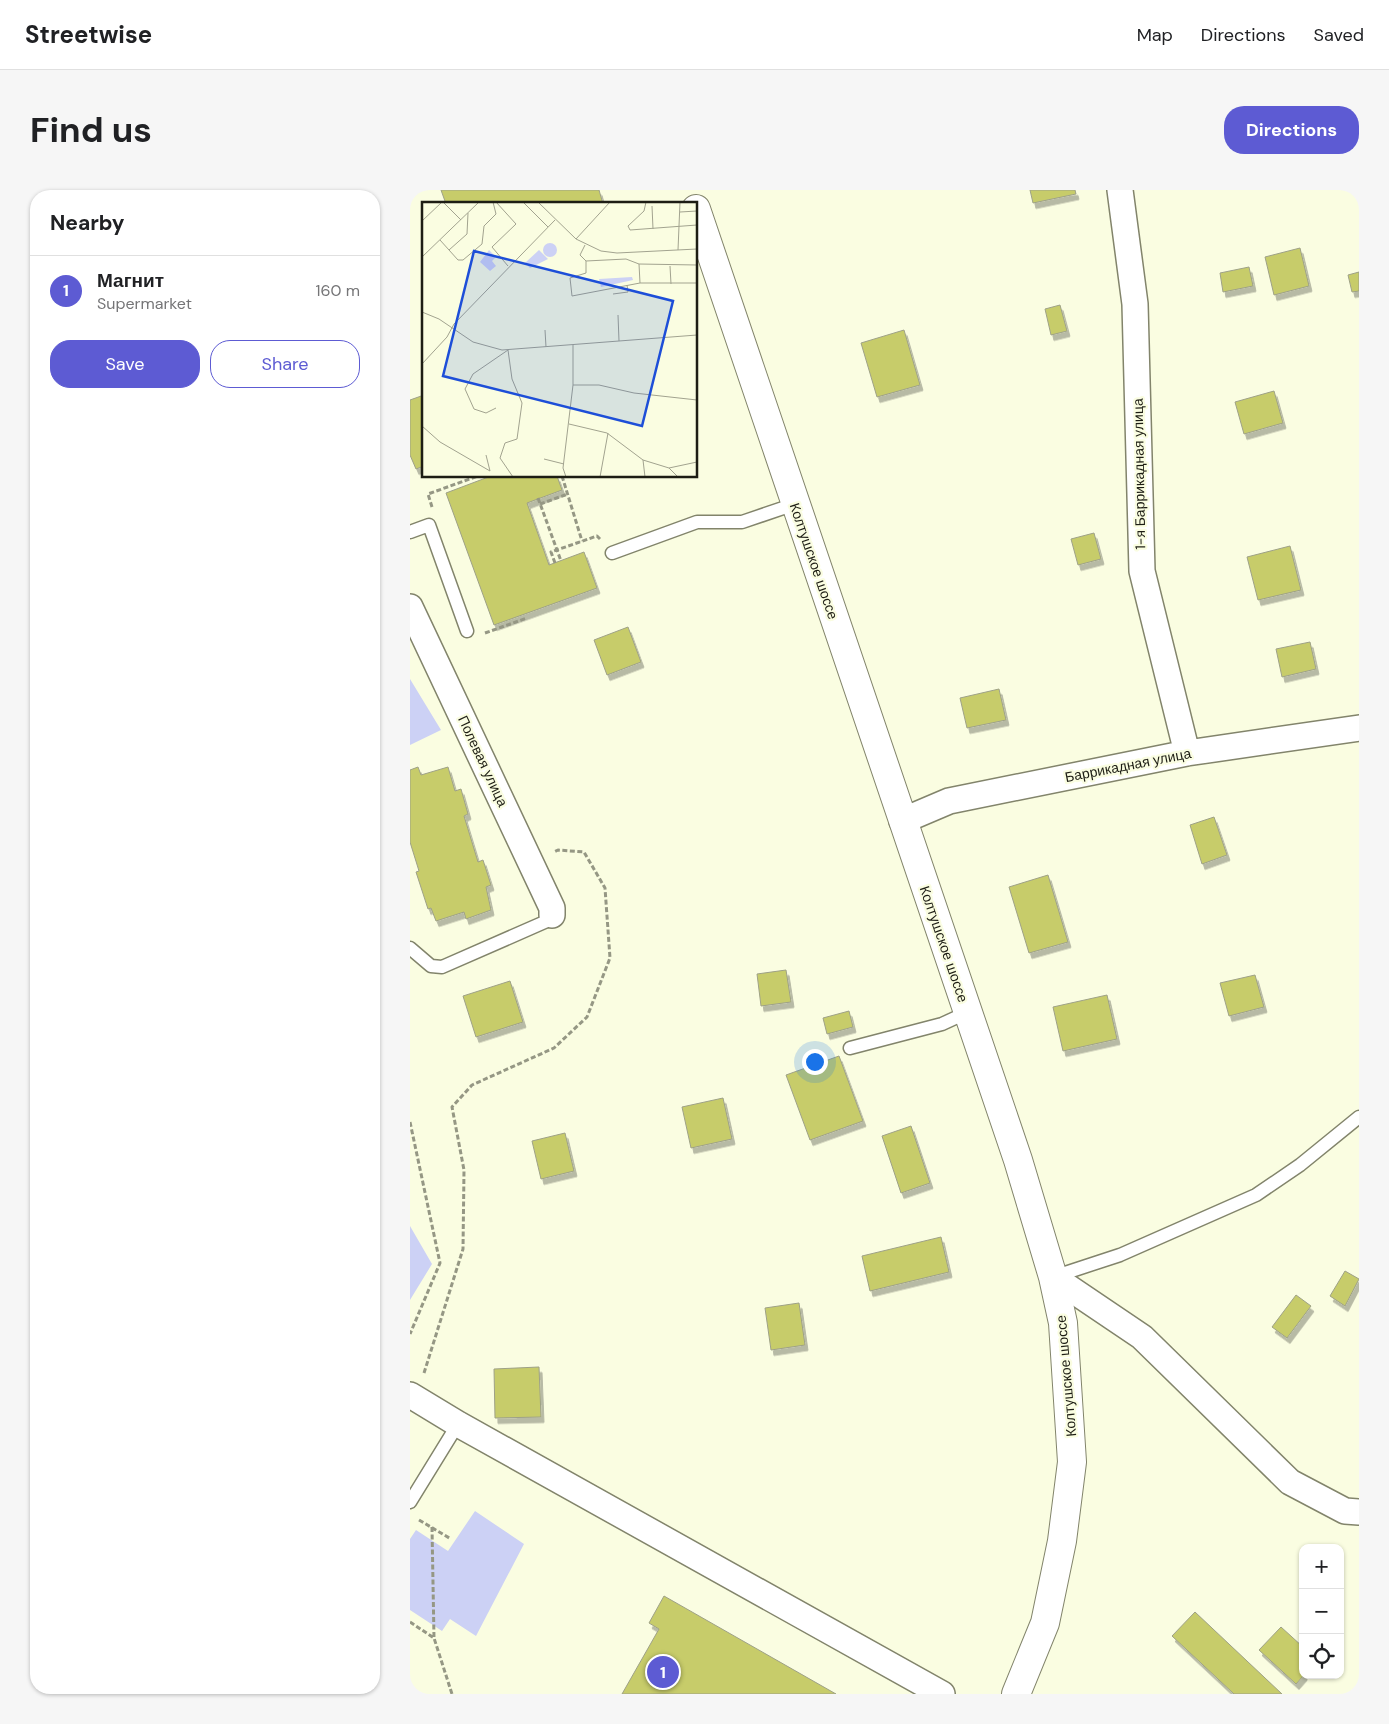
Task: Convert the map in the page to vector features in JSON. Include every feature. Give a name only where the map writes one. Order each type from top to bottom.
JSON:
[{"type":"main road","points":[[690,190],[694,202]]},
{"type":"main road","name":"Колтушское шоссе","points":[[698,214],[1018,1160],[1053,1277],[1063,1323],[1072,1462],[1062,1541],[1045,1623],[1016,1694]]},
{"type":"street","name":"1-я Баррикадная улица","points":[[1120,190],[1135,304],[1142,571],[1187,753]]},
{"type":"street","name":"Полевая улица","points":[[410,607],[532,864],[552,908],[552,915]]},
{"type":"street","name":"Баррикадная улица","points":[[902,821],[949,801],[1187,753],[1359,728]]},
{"type":"street","points":[[1053,1277],[1142,1337],[1290,1482],[1345,1511],[1359,1512]]},
{"type":"street","points":[[413,1397],[458,1424],[942,1694]]},
{"type":"lane","points":[[612,553],[697,522],[742,522],[795,504]]},
{"type":"lane","points":[[410,532],[429,525],[466,631]]},
{"type":"lane","points":[[410,948],[431,966],[442,967],[547,922],[552,915]]},
{"type":"lane","points":[[850,1048],[942,1024],[968,1012]]},
{"type":"lane","points":[[1053,1277],[1120,1254],[1256,1195],[1300,1166],[1359,1117]]},
{"type":"lane","points":[[410,1502],[458,1424]]},
{"type":"path","points":[[429,525],[434,512],[428,494],[472,478]]},
{"type":"path","points":[[563,478],[582,541]]},
{"type":"path","points":[[540,504],[568,494]]},
{"type":"path","points":[[538,498],[561,561]]},
{"type":"path","points":[[555,563],[551,552],[597,536]]},
{"type":"path","points":[[466,631],[479,635],[527,618]]},
{"type":"path","points":[[413,1397],[464,1249],[464,1170],[452,1107],[472,1085],[554,1048],[586,1017],[610,958],[605,888],[584,852],[558,850],[532,864]]},
{"type":"path","points":[[410,1122],[440,1263],[410,1334]]},
{"type":"path","points":[[417,1518],[451,1539]]},
{"type":"path","points":[[432,1527],[434,1638],[452,1694]]},
{"type":"path","points":[[410,1622],[434,1638]]},
{"type":"shaded area","points":[[410,679],[441,730],[410,745]]},
{"type":"shaded area","points":[[410,1226],[432,1264],[410,1300]]},
{"type":"shaded area","points":[[475,1511],[524,1544],[476,1636],[450,1619],[442,1631],[410,1610],[410,1539],[416,1530],[448,1551]]},
{"type":"building","points":[[441,190],[599,190],[602,202],[445,202]]},
{"type":"building","points":[[1030,190],[1075,190],[1076,194],[1033,203]]},
{"type":"building","points":[[1300,248],[1309,286],[1274,295],[1265,257]]},
{"type":"building","points":[[1249,267],[1253,286],[1223,292],[1220,273]]},
{"type":"building","points":[[1359,272],[1359,291],[1352,292],[1348,275]]},
{"type":"building","points":[[1060,305],[1067,331],[1051,335],[1045,309]]},
{"type":"building","points":[[904,330],[920,385],[877,397],[861,343]]},
{"type":"building","points":[[1274,391],[1283,423],[1244,434],[1235,402]]},
{"type":"building","points":[[422,396],[422,467],[416,469],[410,455],[410,400]]},
{"type":"building","points":[[486,478],[558,478],[562,490],[527,503],[549,565],[584,552],[597,588],[494,625],[446,493]]},
{"type":"building","points":[[1094,533],[1101,559],[1078,565],[1071,539]]},
{"type":"building","points":[[1290,546],[1301,590],[1258,600],[1247,557]]},
{"type":"building","points":[[628,627],[641,662],[607,675],[594,640]]},
{"type":"building","points":[[1310,642],[1316,669],[1282,677],[1276,649]]},
{"type":"building","points":[[999,689],[1006,720],[967,728],[960,698]]},
{"type":"building","points":[[418,767],[421,775],[448,767],[455,791],[461,789],[468,814],[464,816],[478,862],[483,860],[491,885],[486,887],[491,910],[466,919],[464,912],[436,921],[431,908],[428,909],[416,872],[419,871],[410,842],[410,770]]},
{"type":"building","points":[[1214,817],[1227,855],[1202,864],[1190,825]]},
{"type":"building","points":[[1048,875],[1068,942],[1029,953],[1009,887]]},
{"type":"building","points":[[786,970],[791,1002],[761,1006],[757,974]]},
{"type":"building","points":[[1255,975],[1264,1007],[1229,1016],[1220,983]]},
{"type":"building","points":[[510,981],[523,1022],[476,1037],[463,996]]},
{"type":"building","points":[[1107,995],[1117,1039],[1063,1051],[1053,1007]]},
{"type":"building","points":[[849,1011],[853,1027],[827,1034],[823,1018]]},
{"type":"building","points":[[839,1056],[863,1121],[810,1140],[786,1075]]},
{"type":"building","points":[[723,1098],[732,1139],[691,1148],[682,1107]]},
{"type":"building","points":[[911,1126],[930,1183],[901,1193],[882,1136]]},
{"type":"building","points":[[565,1133],[574,1171],[541,1179],[532,1141]]},
{"type":"building","points":[[941,1237],[949,1272],[870,1291],[862,1256]]},
{"type":"building","points":[[1345,1271],[1359,1279],[1345,1306],[1330,1296]]},
{"type":"building","points":[[1296,1295],[1311,1306],[1287,1338],[1272,1327]]},
{"type":"building","points":[[799,1303],[805,1345],[771,1350],[765,1308]]},
{"type":"building","points":[[539,1367],[541,1417],[495,1418],[494,1369]]},
{"type":"building","points":[[664,1596],[836,1694],[622,1694],[659,1629],[649,1623]]},
{"type":"building","points":[[1195,1612],[1282,1694],[1234,1694],[1172,1636]]},
{"type":"building","points":[[1281,1627],[1299,1643],[1300,1679],[1296,1684],[1259,1650]]},
{"type":"place","name":"Магнит","points":[[663,1672]]}]
